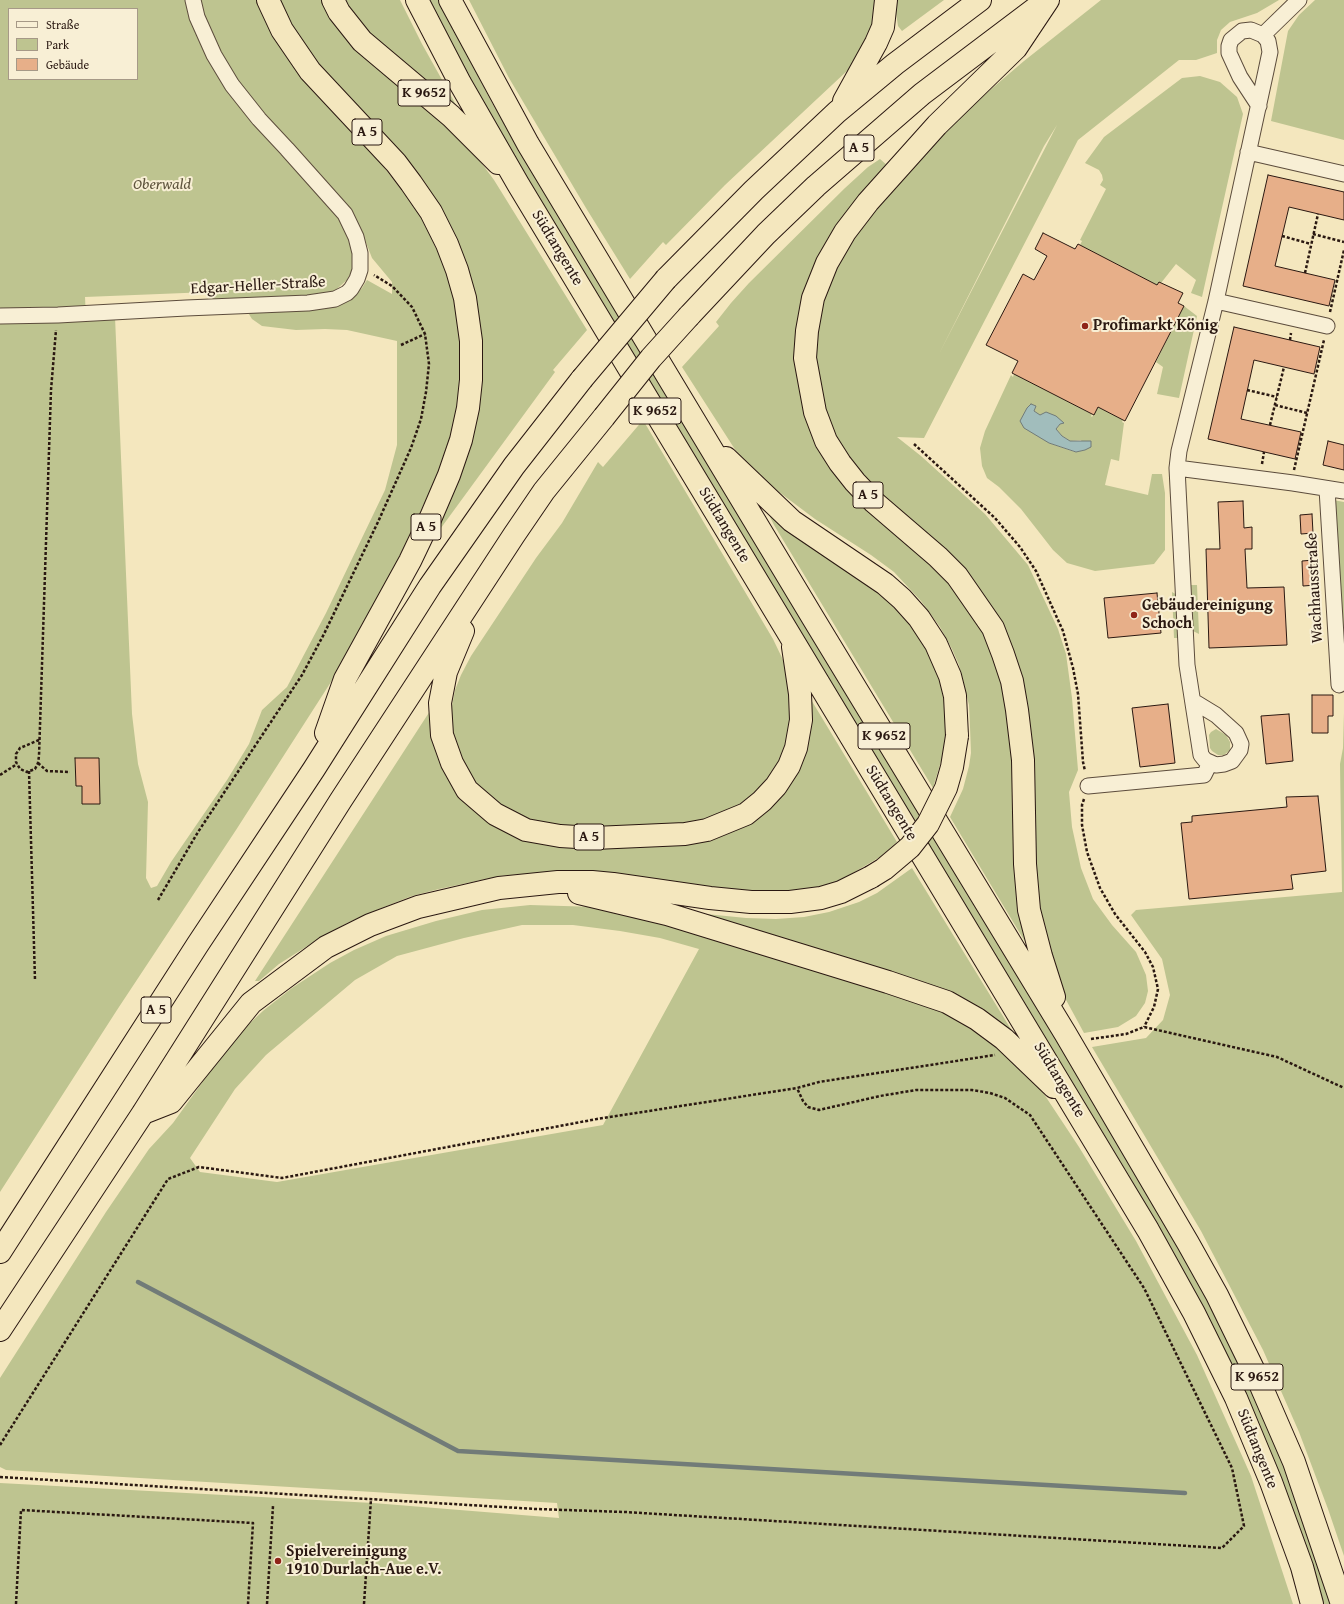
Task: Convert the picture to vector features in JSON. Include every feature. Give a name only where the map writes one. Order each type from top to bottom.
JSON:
[{"type":"highway","name":"A 5","points":[[268,0],[282,30],[310,71],[396,164],[431,212],[447,244],[457,270],[465,298],[471,341],[471,373],[468,408],[461,440],[449,476],[413,555],[345,679],[314,769]]},
{"type":"highway","name":"K 9652","points":[[333,0],[339,12],[362,41],[451,116],[518,184]]},
{"type":"highway","name":"Südtangente","points":[[418,0],[460,83],[518,184],[1076,1107],[1148,1230],[1222,1367],[1271,1482],[1302,1567],[1312,1604]]},
{"type":"highway","name":"Südtangente","points":[[450,0],[528,144],[1065,1033],[1155,1185],[1217,1295],[1258,1379],[1294,1462],[1342,1604]]},
{"type":"highway","name":"A 5","points":[[837,112],[884,27],[886,0]]},
{"type":"highway","name":"A 5","points":[[0,1252],[198,944],[314,769],[430,586],[514,466],[582,379],[666,278],[754,190],[837,112],[895,64],[980,0]]},
{"type":"highway","name":"A 5","points":[[0,1330],[143,1113],[341,800],[544,490],[604,418],[651,358],[766,234],[816,186],[922,94],[1048,0]]},
{"type":"highway","name":"A 5","points":[[1048,0],[1016,48],[937,125],[868,202],[845,232],[827,263],[813,298],[806,331],[805,358],[815,412],[826,441],[840,463],[874,502],[938,557],[957,576],[992,628],[1003,654],[1012,681],[1023,760],[1025,864],[1029,910],[1041,956],[1065,1033]]},
{"type":"highway","name":"K 9652","points":[[536,885],[558,882],[592,882],[710,898],[769,903],[821,898],[841,892],[871,878],[910,847],[928,824],[946,788],[952,767],[957,736],[955,696],[950,676],[939,649],[919,618],[902,599],[885,584],[792,520],[705,438]]},
{"type":"highway","name":"A 5","points":[[483,582],[446,672],[440,703],[442,735],[452,763],[467,790],[495,814],[526,830],[560,836],[594,838],[685,834],[707,830],[746,814],[762,801],[776,786],[789,766],[796,748],[801,720],[800,694],[792,637]]},
{"type":"highway","points":[[143,1113],[171,1102],[251,1003],[326,947],[370,925],[418,907],[455,897],[499,888],[536,885],[595,896],[667,914],[888,982],[947,1002],[977,1019],[1004,1039],[1076,1107]]},
{"type":"street","name":"Edgar-Heller-Straße","points":[[0,316],[58,315],[308,303],[335,299],[347,293],[357,279],[360,270],[360,253],[356,237],[345,214],[259,119],[232,85],[214,55],[197,17],[193,0]]},
{"type":"street","points":[[1263,35],[1299,0]]},
{"type":"street","points":[[1193,701],[1216,715],[1236,732],[1240,744],[1240,750],[1232,761],[1224,764],[1210,764],[1201,755],[1187,665],[1177,468],[1179,451],[1216,301],[1259,106],[1270,52],[1268,41],[1263,35],[1250,30],[1242,31],[1231,40],[1228,53],[1240,78],[1259,106]]},
{"type":"street","points":[[1248,152],[1344,174]]},
{"type":"street","points":[[1216,301],[1327,326]]},
{"type":"street","points":[[1177,468],[1344,491]]},
{"type":"street","name":"Wachhausstraße","points":[[1327,489],[1339,685]]},
{"type":"street","points":[[1087,781],[1204,775],[1210,764]]},
{"type":"path","points":[[1305,273],[1318,214]]},
{"type":"path","points":[[1313,234],[1344,242]]},
{"type":"path","points":[[1282,236],[1311,244]]},
{"type":"path","points":[[1293,483],[1307,413],[1344,250]]},
{"type":"path","points":[[158,900],[198,832],[302,675],[324,634],[378,522],[411,448],[421,419],[429,364],[425,334],[412,307],[392,286],[373,274],[360,270]]},
{"type":"path","points":[[39,740],[20,748],[16,754],[17,764],[20,769],[27,772],[35,769],[38,764],[39,740],[51,390],[58,315]]},
{"type":"path","points":[[401,345],[425,334]]},
{"type":"path","points":[[1270,425],[1284,367]]},
{"type":"path","points":[[1247,390],[1277,396]]},
{"type":"path","points":[[1275,405],[1307,413]]},
{"type":"path","points":[[914,444],[995,518],[1020,547],[1036,571],[1063,631],[1078,694],[1083,762],[1087,781],[1082,805],[1082,826],[1087,852],[1100,888],[1115,914],[1145,952],[1153,967],[1158,989],[1154,1008],[1144,1027]]},
{"type":"path","points":[[0,775],[17,764]]},
{"type":"path","points":[[38,764],[47,771],[70,772]]},
{"type":"path","points":[[29,771],[35,980]]},
{"type":"path","points":[[1126,1034],[1144,1027],[1277,1057],[1344,1088]]},
{"type":"path","points":[[0,1445],[168,1179],[199,1167],[282,1178],[597,1119],[797,1088],[818,1082],[969,1059]]},
{"type":"path","points":[[0,1478],[528,1508],[633,1512],[1222,1548],[1244,1526],[1232,1468],[1144,1288],[1030,1115],[1005,1098],[990,1093],[972,1090],[916,1090],[880,1096],[819,1110],[808,1107],[803,1101],[797,1088]]},
{"type":"path","points":[[364,1604],[371,1499]]},
{"type":"path","points":[[267,1604],[273,1506]]},
{"type":"path","points":[[16,1604],[21,1510],[253,1524],[248,1604]]},
{"type":"green space","name":"Oberwald","points":[[0,0],[188,0],[198,31],[336,213],[353,241],[353,269],[347,280],[331,294],[210,303],[209,292],[85,297],[86,318],[115,317],[132,714],[138,764],[148,802],[146,878],[151,888],[157,886],[171,862],[227,780],[249,744],[262,710],[287,687],[326,613],[385,490],[397,445],[397,341],[347,330],[296,330],[262,326],[252,319],[247,311],[351,298],[362,288],[367,280],[392,294],[392,282],[372,258],[359,229],[239,83],[207,27],[199,0],[256,0],[273,36],[285,55],[311,89],[380,162],[424,222],[443,263],[457,309],[461,354],[458,402],[443,463],[394,568],[338,671],[236,830],[117,1010],[0,1192]]},
{"type":"green space","points":[[276,0],[324,0],[466,142],[494,180],[587,330],[553,370],[555,372],[430,543],[444,513],[473,289],[305,50]]},
{"type":"green space","points":[[345,0],[400,0],[422,44],[460,112],[365,34]]},
{"type":"green space","points":[[427,0],[438,0],[492,103],[566,228],[1124,1150],[1217,1316],[1249,1382],[1285,1467],[1331,1604],[1320,1604],[1170,1249],[1128,1174],[482,105]]},
{"type":"green space","points":[[469,0],[876,0],[873,22],[859,56],[848,70],[725,185],[666,245],[663,242],[630,279],[509,78]]},
{"type":"green space","points":[[894,0],[944,0],[902,31],[898,26]]},
{"type":"green space","points":[[1101,0],[1279,0],[1257,13],[1230,22],[1221,30],[1217,40],[1217,53],[1196,60],[1179,60],[1078,140],[924,438],[897,437],[921,456],[985,514],[1028,565],[1058,629],[1066,654],[1072,698],[1078,770],[1069,792],[1072,827],[1081,868],[1093,899],[1112,925],[1136,952],[1146,975],[1148,991],[1145,1003],[1136,1016],[1118,1027],[1084,1033],[1059,987],[1037,919],[1024,696],[928,537],[852,466],[825,417],[815,373],[816,326],[832,273],[854,234],[941,132],[1024,61]],"holes":[[[1057,125],[939,354],[1044,146]]]},
{"type":"green space","points":[[1315,0],[1344,0],[1344,140],[1271,121],[1288,31],[1299,15]]},
{"type":"green space","points":[[1200,76],[1220,82],[1237,97],[1243,114],[1202,297],[1191,293],[1196,280],[1176,264],[1161,283],[1157,285],[1080,245],[1082,241],[1080,240],[1106,189],[1100,185],[1103,180],[1099,170],[1085,163],[1104,137],[1182,78]]},
{"type":"green space","points":[[880,159],[888,166],[833,242],[804,399],[914,545],[972,605],[1008,691],[1027,945],[950,817],[963,789],[969,766],[971,753],[969,705],[959,665],[940,627],[921,601],[894,572],[871,555],[815,519],[755,474],[736,451],[682,367],[719,326],[716,322],[749,283],[845,188],[868,167]]},
{"type":"green space","points":[[1184,306],[1197,316],[1179,398],[1157,394],[1163,367],[1156,362]]},
{"type":"green space","points":[[1014,374],[1092,414],[1092,417],[1098,407],[1123,420],[1122,422],[1124,423],[1119,461],[1111,459],[1105,485],[1148,495],[1152,474],[1162,474],[1165,493],[1165,550],[1154,564],[1095,571],[1067,563],[1053,550],[1021,509],[999,487],[987,478],[982,466],[980,448],[985,431],[1011,375],[1013,377]],"holes":[[[1035,405],[1034,411],[1040,416],[1063,424],[1060,424],[1056,429],[1062,436],[1070,441],[1081,440],[1085,450],[1075,452],[1049,443],[1027,408]]]},
{"type":"green space","points":[[643,420],[773,639],[784,662],[794,707],[785,755],[764,787],[723,817],[674,827],[548,827],[511,814],[477,784],[468,772],[460,758],[452,727],[451,711],[455,690],[471,656],[536,558],[562,523],[598,462],[603,467]]},
{"type":"green space","points":[[1333,500],[1344,502],[1344,673]]},
{"type":"green space","points":[[770,515],[884,590],[923,634],[943,688],[947,714],[946,743],[945,738],[942,758],[933,788],[774,525]]},
{"type":"green space","points":[[1191,585],[1197,585],[1199,634],[1193,631]]},
{"type":"green space","points":[[1172,592],[1177,595],[1179,638],[1174,638]]},
{"type":"green space","points":[[810,698],[897,842],[880,857],[846,877],[824,887],[774,893],[732,891],[617,874],[535,873],[500,876],[412,896],[384,907],[347,923],[320,938],[279,964],[259,981],[255,981],[430,711],[454,781],[556,843],[753,817]]},
{"type":"green space","points":[[1344,713],[1344,1556],[1299,1432],[1263,1350],[1201,1231],[1092,1047],[1146,1038],[1163,1020],[1170,995],[1162,959],[1131,915],[1136,910],[1342,892],[1340,764],[1343,748]]},
{"type":"green space","points":[[1216,729],[1226,735],[1230,742],[1230,750],[1224,755],[1218,755],[1210,748],[1209,735]]},
{"type":"green space","points":[[912,868],[1017,1039],[704,917],[706,914],[776,919],[804,917],[829,912],[859,902],[877,893]]},
{"type":"green space","points":[[530,905],[597,907],[629,913],[908,997],[972,1024],[1036,1082],[1079,1147],[1136,1241],[1197,1355],[1251,1476],[1293,1604],[0,1604],[0,1483],[373,1503],[559,1518],[557,1503],[6,1470],[0,1467],[0,1378],[106,1212],[149,1149],[173,1123],[209,1073],[248,1025],[292,988],[330,963],[354,950],[386,936],[436,921],[482,910]],"holes":[[[522,925],[573,925],[660,938],[699,949],[603,1125],[277,1182],[200,1172],[190,1158],[235,1089],[266,1055],[355,980],[397,956],[464,938]]]},
{"type":"water","points":[[1031,404],[1036,406],[1034,411],[1040,415],[1046,412],[1056,416],[1064,423],[1060,424],[1056,429],[1062,436],[1070,441],[1091,441],[1091,447],[1076,452],[1049,443],[1024,428],[1020,421]]},
{"type":"building","points":[[1268,175],[1344,192],[1344,220],[1289,207],[1275,266],[1335,280],[1329,306],[1243,286]]},
{"type":"building","name":"Profimarkt König","points":[[1043,233],[1075,249],[1078,244],[1157,285],[1159,282],[1183,293],[1178,303],[1184,306],[1125,421],[1098,407],[1094,415],[1012,373],[1018,361],[986,345],[1023,274],[1034,280],[1047,256],[1035,249]]},
{"type":"building","points":[[1234,327],[1320,347],[1314,374],[1254,360],[1241,419],[1301,432],[1295,459],[1208,439]]},
{"type":"building","points":[[1328,441],[1344,445],[1344,470],[1323,465]]},
{"type":"building","points":[[1243,501],[1244,528],[1252,527],[1252,549],[1245,549],[1247,588],[1284,587],[1287,645],[1209,648],[1206,549],[1220,549],[1218,502]]},
{"type":"building","points":[[1312,514],[1313,533],[1301,534],[1300,515]]},
{"type":"building","points":[[1314,560],[1316,585],[1303,586],[1302,561]]},
{"type":"building","points":[[1157,593],[1161,633],[1108,638],[1104,598]]},
{"type":"building","points":[[1312,695],[1333,695],[1333,716],[1328,716],[1328,733],[1312,733]]},
{"type":"building","points":[[1168,704],[1175,763],[1140,767],[1132,708]]},
{"type":"building","points":[[1289,714],[1293,761],[1266,764],[1261,716]]},
{"type":"building","points":[[75,758],[99,758],[100,804],[82,804],[82,786],[76,786]]},
{"type":"building","points":[[1318,796],[1326,871],[1291,875],[1293,889],[1189,899],[1181,823],[1192,822],[1192,816],[1287,807],[1286,797]]},
{"type":"waterway","points":[[138,1282],[458,1451],[1185,1493]]},
{"type":"place","name":"Profimarkt König","points":[[1085,326]]},
{"type":"place","name":"Gebäudereinigung Schoch","points":[[1134,615]]},
{"type":"place","name":"Spielvereinigung 1910 Durlach-Aue e.V.","points":[[278,1561]]}]
